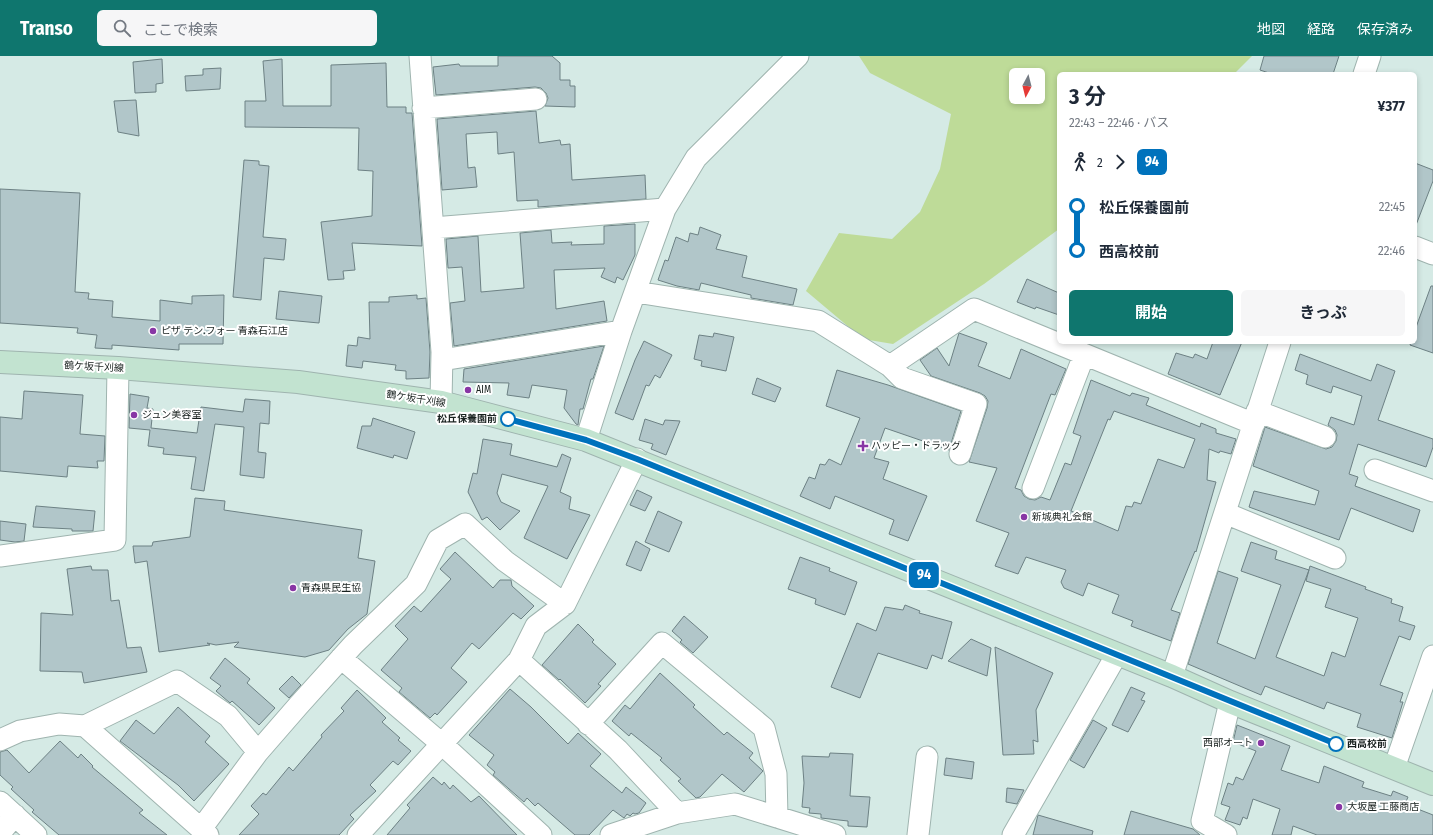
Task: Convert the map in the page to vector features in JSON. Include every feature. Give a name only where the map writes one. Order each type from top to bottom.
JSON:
[{"type":"main road","name":"鶴ケ坂千刈線","points":[[0,362],[118,368],[298,382],[442,402],[586,440],[637,459],[1172,676],[1230,702],[1433,784]]},
{"type":"street","points":[[420,56],[442,360],[442,402]]},
{"type":"street","points":[[1365,72],[1370,56]]},
{"type":"street","points":[[586,440],[665,208],[696,158],[787,59]]},
{"type":"street","points":[[423,108],[536,99]]},
{"type":"street","points":[[432,228],[665,208]]},
{"type":"street","points":[[1417,248],[1433,254]]},
{"type":"street","points":[[636,292],[818,321],[890,366],[902,378],[976,404],[960,454]]},
{"type":"street","points":[[890,366],[974,309],[1057,344]]},
{"type":"street","points":[[442,360],[622,331]]},
{"type":"street","points":[[1058,344],[1255,418],[1325,437]]},
{"type":"street","points":[[1172,676],[1279,344]]},
{"type":"street","points":[[1033,488],[1084,355]]},
{"type":"street","points":[[0,556],[115,540],[118,368]]},
{"type":"street","points":[[368,832],[518,660],[536,626],[564,604],[637,459]]},
{"type":"street","points":[[1375,470],[1433,491]]},
{"type":"street","points":[[1225,513],[1335,558]]},
{"type":"street","points":[[85,726],[204,832],[258,752],[341,658],[416,584],[438,540],[465,524],[504,561],[564,604]]},
{"type":"street","points":[[588,724],[662,642],[764,728],[776,774],[777,817]]},
{"type":"street","points":[[1013,835],[1117,654]]},
{"type":"street","points":[[1394,768],[1433,656]]},
{"type":"street","points":[[341,658],[443,745],[541,835]]},
{"type":"street","points":[[518,660],[618,750],[677,813]]},
{"type":"street","points":[[0,740],[20,731],[59,724],[85,726],[177,681],[228,716],[258,752]]},
{"type":"street","points":[[1226,835],[1202,821],[1230,702]]},
{"type":"street","points":[[918,835],[926,757]]},
{"type":"street","points":[[611,835],[677,813],[734,804],[835,835]]},
{"type":"street","points":[[0,832],[7,809],[36,835]]},
{"type":"green space","points":[[859,56],[1252,56],[1236,72],[1057,72],[1057,230],[984,284],[893,344],[863,339],[806,291],[839,233],[892,239],[920,212],[940,169],[951,114],[870,73]]},
{"type":"building","points":[[498,56],[552,56],[560,63],[560,80],[570,80],[570,86],[575,86],[575,107],[545,106],[548,98],[546,93],[541,88],[535,87],[436,95],[433,67],[459,64],[460,66],[498,66]]},
{"type":"building","points":[[1264,56],[1339,56],[1334,72],[1266,72],[1260,70]]},
{"type":"building","points":[[162,59],[163,83],[156,84],[156,92],[135,93],[133,62]]},
{"type":"building","points":[[282,59],[283,106],[331,106],[331,65],[386,63],[387,107],[406,107],[406,113],[412,113],[422,246],[352,243],[355,270],[343,271],[344,279],[328,280],[321,222],[372,216],[373,171],[358,170],[359,128],[245,127],[245,101],[266,101],[263,61]]},
{"type":"building","points":[[221,68],[220,89],[186,91],[185,76],[203,75],[203,69]]},
{"type":"building","points":[[136,100],[139,136],[118,132],[114,101]]},
{"type":"building","points":[[536,111],[539,143],[560,140],[561,145],[570,144],[572,180],[645,175],[646,199],[538,207],[538,200],[517,201],[514,152],[498,154],[497,132],[466,134],[468,168],[475,167],[477,187],[442,190],[437,119]]},
{"type":"building","points":[[244,160],[259,161],[259,165],[269,166],[263,237],[286,239],[284,260],[264,258],[261,300],[233,297]]},
{"type":"building","points":[[1417,164],[1433,170],[1433,181],[1417,222]]},
{"type":"building","points":[[0,189],[80,193],[75,292],[89,293],[88,299],[113,301],[112,317],[160,321],[160,300],[192,304],[192,296],[224,295],[223,344],[179,344],[179,350],[112,345],[112,349],[95,348],[97,335],[77,333],[78,328],[0,323]]},
{"type":"building","points":[[635,224],[635,255],[623,280],[617,277],[615,283],[601,277],[605,268],[554,270],[556,309],[604,301],[607,321],[454,346],[450,303],[465,301],[462,267],[448,268],[446,239],[478,236],[481,292],[524,288],[520,233],[551,230],[552,243],[572,242],[571,245],[604,244],[604,226]]},
{"type":"building","points":[[700,227],[721,235],[716,249],[747,256],[742,277],[797,289],[793,305],[751,298],[751,295],[701,283],[699,290],[677,286],[658,280],[665,260],[668,261],[676,237],[688,242],[690,233],[698,235]]},
{"type":"building","points":[[1027,279],[1057,292],[1057,314],[1036,307],[1035,309],[1017,302]]},
{"type":"building","points":[[1431,286],[1433,286],[1433,353],[1410,345],[1417,344],[1417,324]]},
{"type":"building","points":[[279,291],[322,296],[319,323],[276,319]]},
{"type":"building","points":[[417,295],[417,299],[426,298],[430,352],[429,378],[406,379],[406,371],[395,370],[396,365],[363,361],[362,368],[346,366],[348,345],[357,346],[358,337],[370,339],[369,302],[389,302],[389,297]]},
{"type":"building","points":[[714,333],[734,337],[726,371],[701,366],[702,361],[694,359],[699,335],[713,337]]},
{"type":"building","points":[[959,333],[987,343],[978,366],[1010,379],[1021,349],[1066,369],[1055,395],[1051,394],[1015,488],[1021,490],[1024,496],[1029,499],[1035,500],[1041,497],[1050,500],[1065,463],[1071,465],[1081,436],[1073,433],[1091,380],[1130,396],[1132,393],[1149,398],[1146,405],[1200,427],[1201,423],[1216,429],[1216,433],[1236,439],[1231,454],[1220,451],[1219,453],[1209,449],[1207,480],[1216,482],[1196,552],[1195,551],[1171,610],[1180,613],[1171,641],[1131,626],[1133,621],[1112,613],[1119,595],[1088,583],[1083,596],[1064,588],[1061,582],[1066,570],[1026,557],[1018,574],[995,566],[1009,533],[976,521],[997,468],[969,462],[988,401],[985,396],[980,393],[931,376],[920,360],[937,348],[949,366]],"holes":[[[1114,411],[1195,439],[1184,468],[1158,459],[1141,504],[1134,502],[1132,507],[1126,506],[1118,531],[1071,511],[1108,419],[1110,420]]]},
{"type":"building","points":[[644,341],[672,355],[660,378],[655,375],[649,386],[646,385],[633,420],[615,413],[635,360]]},
{"type":"building","points":[[1212,344],[1241,344],[1220,395],[1168,374],[1176,353],[1193,358],[1195,354],[1207,359]]},
{"type":"building","points":[[604,346],[593,379],[591,379],[583,409],[580,409],[578,425],[564,408],[567,390],[532,385],[529,398],[507,395],[509,383],[463,382],[464,369]]},
{"type":"building","points":[[1300,354],[1371,381],[1377,364],[1395,371],[1378,420],[1433,439],[1433,447],[1426,467],[1358,444],[1349,474],[1358,477],[1355,486],[1420,510],[1413,532],[1351,508],[1339,540],[1249,507],[1254,491],[1315,505],[1319,491],[1253,466],[1265,427],[1326,449],[1332,447],[1336,441],[1337,435],[1335,430],[1328,425],[1331,417],[1354,425],[1362,396],[1333,386],[1331,393],[1306,384],[1308,375],[1295,370]]},
{"type":"building","points":[[837,370],[888,385],[961,411],[949,450],[885,428],[874,458],[889,462],[883,479],[927,496],[908,541],[889,534],[894,520],[835,496],[830,509],[800,496],[809,477],[815,479],[820,464],[825,465],[829,459],[841,465],[860,418],[826,406]]},
{"type":"building","points":[[757,378],[781,388],[775,402],[752,394]]},
{"type":"building","points":[[24,391],[83,395],[80,434],[105,436],[104,461],[97,461],[98,468],[68,466],[67,477],[0,471],[0,417],[22,419]]},
{"type":"building","points":[[130,394],[149,397],[147,408],[153,409],[151,428],[197,433],[201,407],[243,412],[245,399],[270,401],[269,424],[260,423],[258,452],[266,453],[264,478],[240,475],[244,427],[215,424],[204,491],[191,489],[196,457],[163,454],[164,448],[148,446],[150,430],[129,428]]},
{"type":"building","points":[[373,418],[415,432],[407,459],[394,455],[393,458],[357,448],[362,426],[371,426]]},
{"type":"building","points":[[645,419],[663,425],[665,420],[680,421],[666,455],[651,449],[653,444],[639,440]]},
{"type":"building","points":[[483,439],[512,444],[510,455],[557,467],[562,454],[571,458],[560,492],[571,497],[569,509],[590,515],[567,559],[524,538],[548,486],[502,474],[497,493],[501,502],[520,511],[500,530],[487,517],[482,520],[468,492],[473,473],[477,474]]},
{"type":"building","points":[[637,490],[652,497],[645,511],[630,505]]},
{"type":"building","name":"青森県民生協","points":[[195,498],[225,501],[224,510],[362,530],[358,558],[375,561],[367,614],[348,629],[329,650],[305,657],[234,647],[239,642],[216,645],[207,643],[210,645],[159,652],[147,561],[135,563],[133,546],[152,546],[153,542],[190,537]]},
{"type":"building","points":[[36,506],[95,511],[93,531],[72,531],[72,529],[33,527]]},
{"type":"building","points":[[658,511],[682,522],[669,552],[645,542]]},
{"type":"building","points":[[0,521],[26,524],[24,541],[15,542],[0,540]]},
{"type":"building","points":[[636,541],[650,549],[641,571],[626,565]]},
{"type":"building","points":[[1251,542],[1277,551],[1275,559],[1309,570],[1310,566],[1366,587],[1365,589],[1392,599],[1391,603],[1403,607],[1399,621],[1415,626],[1410,640],[1399,636],[1380,685],[1403,693],[1400,702],[1403,702],[1392,738],[1357,727],[1361,714],[1327,702],[1324,709],[1265,686],[1261,695],[1188,664],[1218,571],[1238,578],[1217,643],[1255,659],[1281,585],[1241,571]],"holes":[[[1309,571],[1306,581],[1331,589],[1325,607],[1358,618],[1345,657],[1332,652],[1324,676],[1276,657]]]},
{"type":"building","points":[[455,552],[493,588],[500,580],[511,580],[512,586],[534,606],[521,619],[513,613],[479,649],[472,643],[451,668],[467,682],[437,715],[435,713],[430,718],[399,692],[402,688],[381,670],[408,639],[395,626],[414,606],[421,612],[451,579],[440,569]]},
{"type":"building","points":[[800,557],[830,568],[829,571],[857,582],[845,615],[815,604],[816,599],[788,589]]},
{"type":"building","points":[[91,566],[92,570],[108,570],[111,601],[119,600],[127,648],[141,647],[147,672],[84,683],[82,672],[40,671],[41,613],[73,615],[67,569]]},
{"type":"building","points":[[905,605],[920,611],[919,613],[952,622],[942,659],[932,655],[927,669],[878,653],[860,698],[831,687],[857,623],[876,631],[885,607],[903,610]]},
{"type":"building","points":[[684,616],[708,637],[693,653],[680,642],[682,640],[672,631]]},
{"type":"building","points":[[578,624],[594,640],[592,642],[616,664],[598,684],[601,686],[585,703],[560,679],[559,680],[542,665]]},
{"type":"building","points":[[971,639],[991,648],[987,676],[948,661]]},
{"type":"building","points":[[995,647],[1053,673],[1036,710],[1038,742],[1033,740],[1034,754],[1003,755]]},
{"type":"building","points":[[225,658],[250,679],[247,683],[275,708],[259,725],[232,701],[230,703],[216,691],[221,686],[210,678]]},
{"type":"building","points":[[660,673],[695,705],[693,707],[724,735],[727,732],[753,753],[749,758],[763,771],[744,792],[722,774],[700,797],[696,798],[678,781],[681,779],[660,760],[662,758],[631,733],[629,736],[612,721],[625,705],[630,709]]},
{"type":"building","points":[[292,676],[301,685],[289,698],[279,689]]},
{"type":"building","points":[[1131,687],[1145,693],[1141,700],[1145,701],[1128,732],[1112,725]]},
{"type":"building","points":[[510,689],[531,707],[568,744],[578,733],[601,754],[590,766],[622,793],[626,787],[646,803],[639,813],[633,813],[630,816],[627,814],[624,818],[613,810],[589,835],[575,835],[538,803],[535,806],[527,798],[524,802],[493,775],[495,772],[487,765],[494,755],[469,735]]},
{"type":"building","points":[[357,690],[386,718],[382,722],[400,738],[398,740],[411,751],[398,765],[393,761],[370,785],[376,791],[350,815],[354,819],[339,835],[239,835],[259,814],[251,806],[263,793],[266,795],[289,767],[293,771],[322,737],[321,735],[344,711],[341,708]]},
{"type":"building","points":[[178,707],[210,736],[205,742],[229,764],[194,801],[178,785],[120,741],[136,720],[154,734]]},
{"type":"building","points":[[1093,720],[1107,728],[1084,768],[1070,760]]},
{"type":"building","points":[[1237,725],[1290,746],[1281,770],[1319,783],[1324,766],[1364,782],[1362,787],[1391,796],[1393,791],[1408,797],[1405,804],[1433,815],[1433,835],[1317,835],[1293,826],[1291,835],[1272,835],[1280,809],[1253,799],[1247,819],[1243,817],[1240,825],[1225,820],[1230,807],[1221,804],[1228,783],[1233,785],[1236,777],[1243,780],[1256,751],[1233,742]]},
{"type":"building","points":[[60,741],[78,758],[81,754],[93,766],[92,767],[143,810],[139,813],[167,835],[59,835],[32,812],[34,810],[11,789],[13,787],[0,775],[0,752],[7,750],[29,773]]},
{"type":"building","points":[[830,753],[853,754],[850,796],[870,797],[867,827],[848,826],[848,821],[821,818],[821,814],[809,813],[810,808],[802,807],[804,783],[802,756],[829,757]]},
{"type":"building","points":[[946,758],[974,762],[972,779],[944,775]]},
{"type":"building","points":[[433,777],[442,785],[444,782],[450,789],[453,785],[471,802],[479,796],[517,835],[387,835],[410,808],[407,805]]},
{"type":"building","points":[[1007,788],[1024,790],[1017,804],[1006,802]]},
{"type":"building","points":[[1131,811],[1193,829],[1200,835],[1124,835]]},
{"type":"building","points":[[1038,815],[1093,831],[1092,835],[1033,835]]},
{"type":"bus line","name":"94","points":[[508,419],[586,440],[637,459],[1158,670],[1230,702],[1336,744]]},
{"type":"place","name":"ピザ テン.フォー 青森石江店","points":[[153,331]]},
{"type":"place","name":"AIM","points":[[468,390]]},
{"type":"place","name":"ジュン美容室","points":[[134,415]]},
{"type":"place","name":"松丘保養園前","points":[[508,419]]},
{"type":"place","name":"ハッピー・ドラッグ","points":[[863,446]]},
{"type":"place","name":"新城典礼会館","points":[[1024,517]]},
{"type":"place","name":"青森県民生協","points":[[293,588]]},
{"type":"place","name":"西部オート","points":[[1261,743]]},
{"type":"place","name":"西高校前","points":[[1336,744]]},
{"type":"place","name":"大坂屋 工藤商店","points":[[1339,807]]}]
